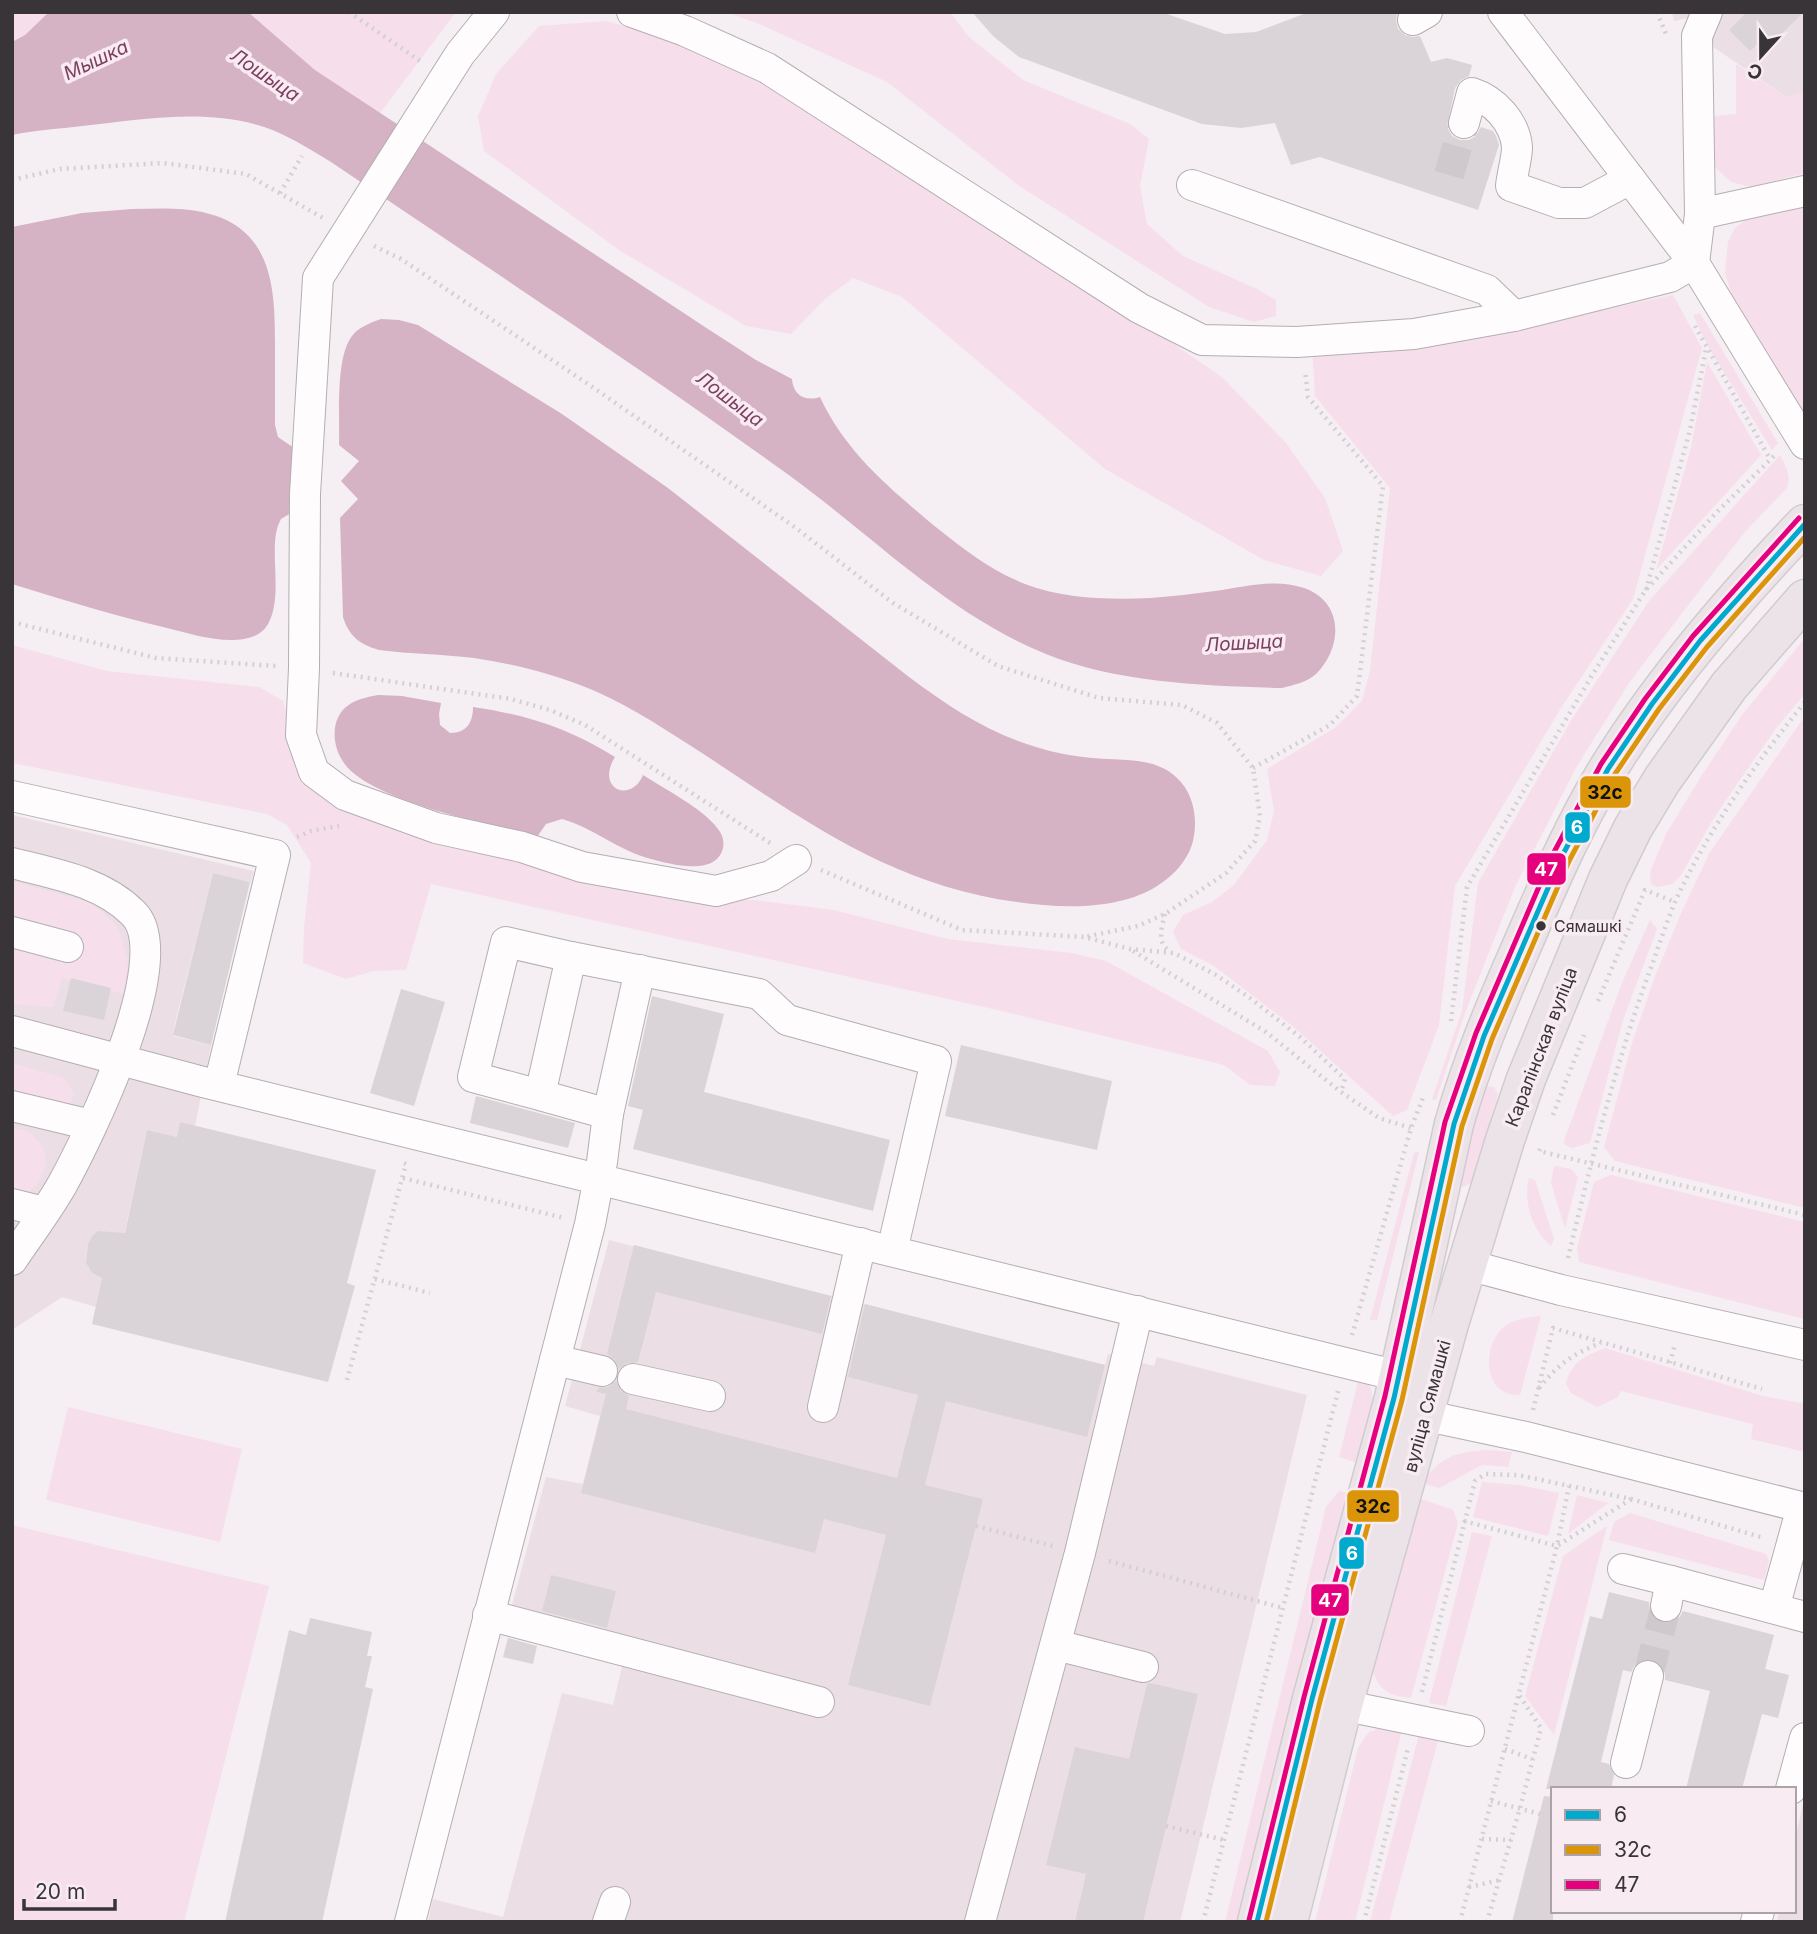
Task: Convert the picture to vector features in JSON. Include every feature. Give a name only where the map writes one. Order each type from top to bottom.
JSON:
[{"type":"main road","points":[[1468,1265],[1425,1254],[1464,1089],[1492,1015],[1560,857],[1607,771],[1636,726],[1678,670],[1760,571],[1805,524]]},
{"type":"main road","name":"Каралінская вуліца","points":[[1468,1265],[1526,1079],[1608,879],[1633,828],[1662,780],[1729,686],[1805,599]]},
{"type":"main road","name":"вуліца Сямашкі","points":[[1412,1396],[1425,1254]]},
{"type":"main road","name":"вуліца Сямашкі","points":[[1257,1922],[1327,1702],[1412,1396],[1468,1265]]},
{"type":"main road","name":"вуліца Сямашкі","points":[[1288,1922],[1327,1702]]},
{"type":"street","points":[[494,12],[439,85],[318,278],[305,494],[304,668],[300,735],[314,772],[345,795],[436,828],[522,847],[582,867],[716,891],[771,876],[796,860]]},
{"type":"street","points":[[632,12],[685,31],[768,68],[1139,308],[1202,340],[1297,342],[1414,334],[1514,316],[1670,277],[1693,263]]},
{"type":"street","points":[[1503,12],[1693,263],[1801,439]]},
{"type":"street","points":[[1693,263],[1700,214],[1697,36],[1707,12]]},
{"type":"street","points":[[1464,122],[1472,93],[1486,97],[1495,105],[1510,124],[1517,146],[1511,186],[1552,201],[1584,203],[1630,179]]},
{"type":"street","points":[[1192,185],[1487,290],[1514,316]]},
{"type":"street","points":[[1700,214],[1805,191]]},
{"type":"street","points":[[12,796],[275,855],[219,1085]]},
{"type":"street","points":[[12,863],[94,885],[135,914],[146,942],[142,990],[121,1058],[62,1185],[12,1260]]},
{"type":"street","points":[[12,932],[68,947]]},
{"type":"street","points":[[608,1114],[473,1077],[506,942],[759,994],[787,1020],[936,1061],[892,1251]]},
{"type":"street","points":[[540,1095],[571,957]]},
{"type":"street","points":[[410,1922],[590,1224],[608,1114],[640,971]]},
{"type":"street","points":[[12,1031],[219,1085],[1138,1311],[1412,1396],[1526,1437],[1803,1507],[1774,1608]]},
{"type":"street","points":[[12,1106],[91,1125]]},
{"type":"street","points":[[12,1204],[44,1212]]},
{"type":"street","points":[[823,1407],[861,1243]]},
{"type":"street","points":[[1468,1265],[1561,1290],[1805,1345]]},
{"type":"street","points":[[980,1922],[1080,1553],[1138,1311]]},
{"type":"street","points":[[555,1360],[602,1371]]},
{"type":"street","points":[[634,1379],[710,1396]]},
{"type":"street","points":[[1623,1569],[1669,1594],[1774,1608],[1805,1617]]},
{"type":"street","points":[[488,1615],[819,1702]]},
{"type":"street","points":[[1056,1645],[1143,1667]]},
{"type":"street","points":[[1626,1763],[1648,1676]]},
{"type":"street","points":[[1327,1702],[1469,1731]]},
{"type":"street","points":[[1792,1787],[1805,1738]]},
{"type":"path","points":[[349,12],[439,85]]},
{"type":"path","points":[[280,193],[302,156]]},
{"type":"path","points":[[12,180],[60,169],[163,163],[246,174],[280,193],[353,225],[796,528],[893,603],[998,666],[1099,698],[1182,705],[1217,723],[1253,768],[1259,816],[1255,841],[1226,873],[1165,914],[1138,926],[1084,937]]},
{"type":"path","points":[[1646,591],[1690,430],[1706,349]]},
{"type":"path","points":[[1253,768],[1330,725],[1357,696],[1363,654],[1383,486],[1308,397],[1307,376]]},
{"type":"path","points":[[1446,1034],[1451,1021],[1467,887],[1591,677],[1646,591],[1716,513],[1801,439]]},
{"type":"path","points":[[12,622],[156,658],[304,668],[511,699],[550,710],[585,725],[796,860],[962,930],[1084,937],[1130,949],[1174,953]]},
{"type":"path","points":[[1568,1258],[1590,1163],[1627,1033],[1675,902],[1717,824],[1749,776],[1805,702]]},
{"type":"path","points":[[275,855],[288,841],[311,831],[357,824],[381,808]]},
{"type":"path","points":[[1596,1007],[1645,890],[1675,902]]},
{"type":"path","points":[[1165,914],[1160,932],[1166,948],[1216,975],[1300,1037],[1345,1079],[1341,1092]]},
{"type":"path","points":[[1130,949],[1266,1032],[1341,1092],[1379,1118],[1411,1128]]},
{"type":"path","points":[[1549,1126],[1586,1031]]},
{"type":"path","points":[[1349,1347],[1411,1128],[1427,1086]]},
{"type":"path","points":[[1542,1144],[1539,1151],[1805,1215]]},
{"type":"path","points":[[346,1380],[406,1164],[394,1161]]},
{"type":"path","points":[[402,1178],[590,1224]]},
{"type":"path","points":[[374,1279],[430,1293]]},
{"type":"path","points":[[1533,1411],[1553,1328],[1762,1389]]},
{"type":"path","points":[[1539,1389],[1555,1369],[1574,1353],[1602,1343]]},
{"type":"path","points":[[1203,1922],[1340,1383]]},
{"type":"path","points":[[1468,1506],[1475,1480],[1485,1474],[1518,1475],[1631,1499],[1791,1546]]},
{"type":"path","points":[[1460,1922],[1557,1546],[1569,1486]]},
{"type":"path","points":[[1464,1521],[1557,1546],[1631,1499]]},
{"type":"path","points":[[976,1526],[1283,1608]]},
{"type":"path","points":[[1487,1922],[1541,1728],[1518,1695]]},
{"type":"path","points":[[1505,1749],[1532,1759]]},
{"type":"path","points":[[1491,1801],[1540,1814]]},
{"type":"path","points":[[1166,1826],[1224,1840]]},
{"type":"path","points":[[1482,1839],[1511,1840]]},
{"type":"path","points":[[1469,1887],[1500,1880]]},
{"type":"shaded area","points":[[12,12],[49,12],[25,35],[12,42]]},
{"type":"shaded area","points":[[248,12],[456,12],[380,113],[315,70]]},
{"type":"shaded area","points":[[726,12],[950,12],[969,37],[1023,80],[1130,124],[1149,139],[1140,186],[1147,224],[1183,256],[1276,300],[1276,316],[1254,322],[1209,307],[1018,185],[887,82],[757,23]]},
{"type":"shaded area","points":[[1672,12],[1805,12],[1805,92],[1786,97],[1709,44],[1688,18],[1674,21]]},
{"type":"shaded area","points":[[606,21],[692,44],[756,77],[1065,270],[1222,377],[1286,443],[1325,498],[1343,551],[1321,576],[1264,560],[1105,469],[902,297],[853,278],[825,299],[791,334],[746,326],[619,250],[484,151],[478,116],[496,74],[539,26]]},
{"type":"shaded area","points":[[1736,64],[1786,97],[1805,92],[1805,173],[1751,187],[1731,182],[1715,167],[1714,116],[1736,114]]},
{"type":"shaded area","points":[[1805,202],[1803,415],[1734,302],[1725,273],[1728,242],[1735,228],[1755,213]]},
{"type":"shaded area","points":[[1673,295],[1702,348],[1633,599],[1561,708],[1455,886],[1439,1025],[1407,1110],[1393,1116],[1295,1028],[1214,966],[1181,949],[1173,932],[1183,915],[1212,902],[1234,885],[1267,840],[1274,811],[1267,769],[1336,727],[1362,701],[1370,671],[1390,488],[1315,396],[1312,347],[1349,350],[1422,349]]},
{"type":"shaded area","points":[[1700,313],[1778,443],[1772,450],[1709,348],[1693,315]]},
{"type":"shaded area","points":[[1707,362],[1761,455],[1656,570],[1691,448]]},
{"type":"shaded area","points":[[1780,455],[1788,475],[1787,488],[1744,533],[1629,683],[1577,766],[1515,887],[1465,1013],[1436,1100],[1432,1099],[1462,1011],[1478,883],[1572,719],[1649,601]]},
{"type":"shaded area","points":[[1805,638],[1805,694],[1777,727],[1737,784],[1681,875],[1672,884],[1658,887],[1651,884],[1650,872],[1666,834],[1702,775],[1742,715]]},
{"type":"shaded area","points":[[12,645],[107,671],[259,687],[283,701],[292,734],[346,808],[405,834],[463,846],[570,878],[713,898],[834,910],[948,939],[1072,953],[1106,961],[1268,1051],[1280,1072],[1275,1086],[1250,1085],[1224,1065],[993,1009],[431,884],[406,970],[373,971],[346,979],[303,963],[311,863],[287,825],[267,814],[12,763]]},
{"type":"shaded area","points":[[1805,716],[1805,1208],[1615,1161],[1604,1147],[1632,1043],[1682,911],[1710,852]]},
{"type":"shaded area","points":[[12,815],[254,871],[251,882],[213,873],[175,1023],[173,1036],[211,1045],[195,1126],[180,1122],[177,1137],[147,1130],[124,1236],[98,1231],[88,1244],[86,1263],[92,1273],[102,1278],[96,1307],[62,1297],[12,1330]]},
{"type":"shaded area","points":[[12,881],[92,903],[118,927],[128,961],[124,994],[62,978],[53,1007],[12,1004],[12,946],[52,958],[12,928]]},
{"type":"shaded area","points":[[1650,920],[1657,929],[1623,1020],[1590,1143],[1572,1148],[1564,1144],[1565,1138],[1622,983]]},
{"type":"shaded area","points":[[12,1063],[64,1078],[74,1094],[68,1109],[12,1097]]},
{"type":"shaded area","points":[[1485,1086],[1494,1087],[1498,1094],[1471,1183],[1463,1187],[1456,1183]]},
{"type":"shaded area","points":[[12,1128],[30,1132],[43,1147],[46,1163],[38,1184],[19,1199],[12,1199]]},
{"type":"shaded area","points":[[1419,1152],[1377,1320],[1370,1320],[1414,1153]]},
{"type":"shaded area","points":[[1554,1166],[1571,1169],[1578,1177],[1565,1228],[1551,1183]]},
{"type":"shaded area","points":[[1611,1175],[1805,1222],[1805,1319],[1579,1262],[1577,1248],[1594,1182]]},
{"type":"shaded area","points":[[1529,1178],[1535,1180],[1554,1239],[1551,1246],[1534,1224],[1528,1206]]},
{"type":"shaded area","points":[[609,1240],[1105,1365],[1108,1354],[1154,1366],[1157,1357],[1307,1395],[1180,1922],[428,1922],[433,1899],[503,1917],[562,1693],[613,1705],[629,1636],[512,1605],[546,1477],[583,1484],[600,1416],[565,1406]]},
{"type":"shaded area","points":[[1541,1316],[1520,1395],[1507,1393],[1498,1388],[1492,1379],[1489,1357],[1492,1345],[1505,1326],[1522,1319]]},
{"type":"shaded area","points":[[1605,1348],[1763,1396],[1805,1404],[1805,1452],[1751,1439],[1753,1424],[1621,1391],[1618,1397],[1597,1407],[1571,1393],[1566,1384],[1571,1370],[1585,1357]]},
{"type":"shaded area","points":[[1360,1374],[1371,1388],[1374,1403],[1361,1464],[1339,1457]]},
{"type":"shaded area","points":[[68,1407],[242,1449],[220,1542],[46,1500]]},
{"type":"shaded area","points":[[1486,1450],[1512,1452],[1508,1467],[1482,1465],[1439,1488],[1422,1483],[1435,1467],[1450,1457]]},
{"type":"shaded area","points":[[1482,1482],[1519,1485],[1559,1493],[1548,1536],[1473,1517]]},
{"type":"shaded area","points":[[1339,1491],[1351,1494],[1243,1922],[1225,1922],[1326,1507]]},
{"type":"shaded area","points":[[1577,1495],[1608,1503],[1568,1534]]},
{"type":"shaded area","points":[[1421,1499],[1453,1510],[1458,1523],[1411,1698],[1386,1691],[1378,1683],[1372,1669]]},
{"type":"shaded area","points":[[1630,1513],[1766,1554],[1769,1561],[1764,1580],[1609,1540],[1614,1522]]},
{"type":"shaded area","points":[[12,1525],[269,1586],[184,1922],[12,1922]]},
{"type":"shaded area","points":[[1607,1526],[1554,1735],[1525,1696],[1563,1556]]},
{"type":"shaded area","points":[[1472,1532],[1492,1536],[1446,1706],[1429,1703]]},
{"type":"shaded area","points":[[1383,1726],[1402,1730],[1355,1922],[1315,1922],[1358,1748],[1368,1733]]},
{"type":"shaded area","points":[[1420,1731],[1439,1737],[1389,1922],[1370,1922]]},
{"type":"shaded area","points":[[1805,1795],[1805,1922],[1777,1922],[1779,1913],[1796,1913],[1796,1834]]},
{"type":"water","points":[[49,12],[248,12],[315,70],[708,329],[792,379],[797,393],[801,396],[809,399],[820,397],[842,434],[868,466],[932,524],[987,565],[1040,589],[1088,597],[1151,598],[1260,584],[1304,588],[1327,604],[1332,614],[1335,639],[1325,663],[1309,679],[1282,688],[1162,681],[1073,664],[1010,637],[943,595],[786,473],[673,393],[331,162],[284,135],[254,124],[190,116],[12,135],[12,42],[25,35]]},
{"type":"water","points":[[185,209],[225,220],[243,231],[256,245],[265,262],[275,322],[275,425],[278,437],[294,448],[291,513],[281,519],[277,530],[273,612],[265,628],[257,635],[247,638],[223,640],[199,636],[12,584],[12,227],[82,213]]},
{"type":"water","points":[[381,319],[418,325],[562,414],[668,488],[909,677],[969,718],[1018,741],[1050,751],[1136,761],[1167,770],[1182,783],[1193,807],[1193,841],[1183,862],[1166,880],[1146,892],[1111,903],[1084,906],[1044,905],[972,894],[890,866],[852,847],[779,804],[651,721],[581,685],[505,663],[379,650],[360,642],[348,629],[343,617],[340,518],[358,499],[341,481],[359,461],[339,445],[340,388],[343,358],[352,336],[361,328]]},
{"type":"water","points":[[378,695],[441,703],[440,725],[450,733],[461,731],[468,726],[473,707],[529,719],[581,738],[615,757],[609,777],[617,789],[631,789],[643,775],[698,810],[720,832],[723,848],[719,857],[702,866],[659,861],[639,855],[562,819],[546,824],[537,837],[440,811],[388,793],[367,783],[347,767],[340,757],[335,740],[335,728],[340,713],[356,701]]},
{"type":"building","points":[[972,12],[1161,12],[1225,34],[1256,32],[1309,12],[1397,12],[1398,29],[1405,35],[1420,36],[1431,62],[1447,58],[1472,65],[1469,76],[1461,80],[1455,88],[1447,127],[1452,136],[1469,140],[1476,136],[1481,127],[1493,131],[1499,145],[1478,210],[1320,157],[1291,165],[1275,123],[1241,128],[1202,124],[1019,57],[993,36]]},
{"type":"building","points":[[1741,12],[1804,12],[1773,42],[1766,36],[1750,51],[1729,30],[1744,15]]},
{"type":"building","points":[[213,873],[250,882],[211,1045],[173,1035]]},
{"type":"building","points":[[71,978],[111,988],[104,1020],[63,1011]]},
{"type":"building","points":[[401,989],[445,1002],[414,1106],[370,1093]]},
{"type":"building","points":[[652,996],[724,1014],[704,1092],[890,1140],[873,1211],[633,1149],[643,1110],[628,1106]]},
{"type":"building","points":[[961,1045],[1112,1081],[1097,1150],[945,1116]]},
{"type":"building","points":[[476,1096],[575,1123],[568,1148],[470,1123]]},
{"type":"building","points":[[180,1122],[376,1170],[347,1283],[355,1286],[328,1382],[92,1324],[102,1278],[92,1273],[86,1263],[88,1244],[98,1231],[125,1233],[147,1130],[177,1137]]},
{"type":"building","points":[[634,1245],[831,1296],[822,1334],[656,1292],[638,1362],[627,1363],[619,1369],[614,1359],[607,1354]]},
{"type":"building","points":[[865,1304],[1105,1365],[1087,1437],[946,1401],[925,1485],[983,1499],[930,1706],[848,1685],[886,1535],[824,1519],[815,1553],[581,1493],[606,1394],[597,1392],[598,1388],[608,1387],[616,1381],[621,1391],[629,1396],[626,1409],[897,1478],[918,1395],[848,1377]]},
{"type":"building","points":[[551,1575],[616,1591],[607,1628],[542,1611]]},
{"type":"building","points":[[1609,1592],[1649,1602],[1650,1612],[1655,1620],[1662,1623],[1679,1618],[1683,1611],[1774,1635],[1765,1669],[1789,1675],[1778,1718],[1762,1714],[1743,1787],[1686,1787],[1710,1691],[1665,1680],[1661,1664],[1652,1659],[1643,1659],[1636,1663],[1631,1672],[1623,1670],[1601,1762],[1609,1764],[1614,1775],[1611,1787],[1546,1789],[1590,1616],[1602,1619]]},
{"type":"building","points":[[310,1618],[372,1632],[367,1656],[372,1656],[365,1687],[373,1689],[322,1922],[225,1922],[289,1630],[306,1635]]},
{"type":"building","points":[[508,1638],[537,1646],[533,1664],[503,1657]]},
{"type":"building","points":[[1147,1684],[1198,1694],[1143,1922],[1075,1922],[1086,1874],[1046,1865],[1075,1747],[1129,1759]]},
{"type":"building","points":[[1544,1796],[1551,1797],[1553,1922],[1512,1922]]},
{"type":"tunnel","points":[[1449,175],[1464,123]]},
{"type":"tunnel","points":[[1648,1676],[1666,1606]]},
{"type":"transit line","name":"47","points":[[1249,1920],[1304,1697],[1385,1396],[1445,1122],[1476,1033],[1553,854],[1601,764],[1645,699],[1693,636],[1799,518]]},
{"type":"transit line","name":"6","points":[[1257,1922],[1312,1699],[1394,1398],[1454,1124],[1484,1036],[1561,858],[1608,769],[1652,704],[1700,641],[1805,524]]},
{"type":"transit line","name":"32с","points":[[1266,1922],[1320,1701],[1402,1400],[1462,1126],[1492,1039],[1569,861],[1615,774],[1659,709],[1707,647],[1805,537]]},
{"type":"place","name":"Сямашкі","points":[[1541,926]]},
{"type":"water label","name":"Мышка","points":[[96,60]]},
{"type":"water label","name":"Лошыца","points":[[265,75]]},
{"type":"water label","name":"Лошыца","points":[[730,399]]},
{"type":"water label","name":"Лошыца","points":[[1244,643]]}]
